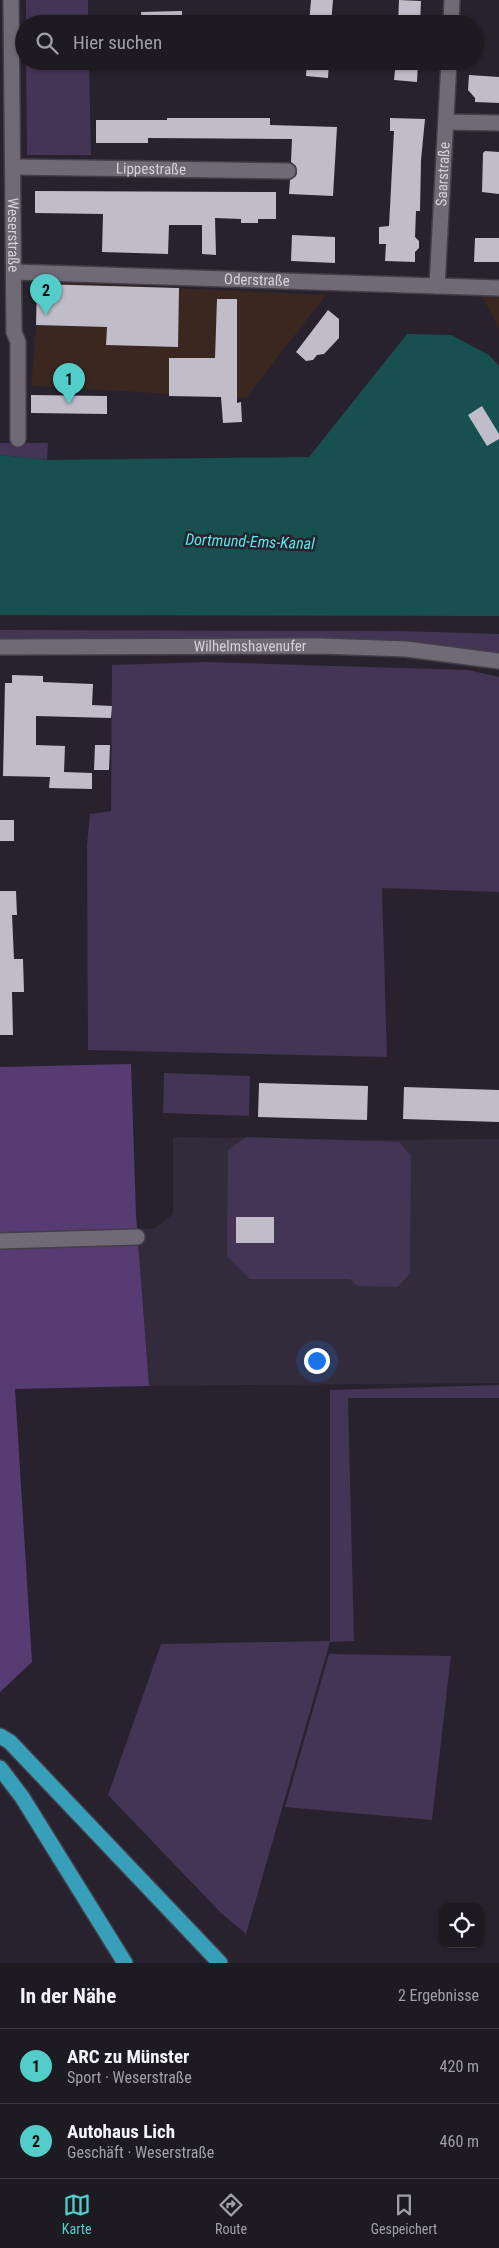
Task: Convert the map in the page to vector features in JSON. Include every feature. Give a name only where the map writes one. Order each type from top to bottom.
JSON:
[{"type":"highway","points":[[0,1736],[10,1742],[220,1963]]},
{"type":"highway","points":[[0,1768],[22,1797],[125,1963]]},
{"type":"street","name":"Weserstraße","points":[[11,0],[15,272],[7,332],[18,342],[18,439]]},
{"type":"street","points":[[451,15],[452,0]]},
{"type":"street","name":"Saarstraße","points":[[437,286],[449,70]]},
{"type":"street","points":[[446,122],[499,123]]},
{"type":"street","name":"Lippestraße","points":[[13,168],[288,171]]},
{"type":"street","name":"Oderstraße","points":[[15,272],[499,288]]},
{"type":"street","name":"Wilhelmshavenufer","points":[[0,647],[321,646],[406,649],[499,661]]},
{"type":"street","points":[[0,1241],[137,1238]]},
{"type":"shaded area","points":[[26,0],[88,0],[88,15],[26,15]]},
{"type":"shaded area","points":[[26,70],[89,70],[91,155],[27,155]]},
{"type":"shaded area","points":[[40,282],[326,295],[246,398],[31,386]]},
{"type":"shaded area","points":[[482,296],[499,297],[499,329]]},
{"type":"shaded area","points":[[0,443],[48,443],[47,460],[0,455]]},
{"type":"shaded area","points":[[0,630],[402,631],[499,634],[499,653],[418,644],[0,640]]},
{"type":"shaded area","points":[[206,662],[468,670],[499,677],[499,892],[382,888],[387,1057],[88,1050],[87,845],[90,814],[111,811],[112,665]]},
{"type":"shaded area","points":[[131,1064],[136,1215],[149,1386],[15,1389],[32,1662],[0,1692],[0,1067]]},
{"type":"shaded area","points":[[164,1073],[250,1076],[249,1116],[163,1113]]},
{"type":"shaded area","points":[[173,1137],[367,1140],[499,1139],[499,1383],[149,1386],[137,1229],[154,1229],[173,1214]]},
{"type":"shaded area","points":[[246,1137],[399,1142],[411,1156],[410,1273],[398,1287],[357,1286],[350,1279],[250,1279],[227,1256],[228,1150]]},
{"type":"shaded area","points":[[499,1385],[499,1398],[348,1398],[354,1641],[330,1642],[246,1934],[221,1913],[108,1795],[161,1644],[330,1641],[330,1390]]},
{"type":"shaded area","points":[[329,1654],[451,1656],[432,1820],[285,1807]]},
{"type":"water","name":"Dortmund-Ems-Kanal","points":[[407,334],[451,335],[489,355],[499,366],[499,616],[0,615],[0,455],[47,460],[309,457]]},
{"type":"building","points":[[311,0],[333,0],[332,15],[310,15]]},
{"type":"building","points":[[399,0],[421,1],[420,15],[398,15]]},
{"type":"building","points":[[182,11],[182,15],[141,15],[141,12]]},
{"type":"building","points":[[306,70],[328,70],[328,78],[306,76]]},
{"type":"building","points":[[395,70],[418,70],[417,82],[394,80]]},
{"type":"building","points":[[469,75],[499,77],[499,103],[475,102],[475,98],[468,90]]},
{"type":"building","points":[[167,118],[270,118],[270,125],[337,127],[333,196],[289,194],[290,180],[296,176],[297,172],[296,166],[291,162],[292,139],[148,138],[148,143],[96,143],[96,120],[167,120]]},
{"type":"building","points":[[390,118],[425,119],[421,160],[420,211],[416,211],[415,237],[419,241],[419,248],[415,252],[415,262],[385,261],[386,244],[379,244],[379,227],[389,226],[394,131],[390,131]]},
{"type":"building","points":[[485,151],[499,152],[499,194],[482,192],[483,153]]},
{"type":"building","points":[[35,191],[276,192],[276,219],[258,219],[258,223],[241,223],[241,219],[215,218],[216,255],[202,254],[202,225],[169,225],[168,254],[102,252],[103,214],[35,213]]},
{"type":"building","points":[[292,235],[335,237],[335,263],[291,261]]},
{"type":"building","points":[[475,238],[499,238],[499,262],[474,262]]},
{"type":"building","points":[[37,284],[179,288],[178,347],[106,345],[107,327],[36,325]]},
{"type":"building","points":[[217,299],[237,299],[237,403],[241,402],[242,422],[223,423],[221,397],[169,396],[169,358],[215,358]]},
{"type":"building","points":[[328,310],[339,319],[339,338],[324,354],[317,355],[313,360],[306,361],[296,352]]},
{"type":"building","points":[[31,395],[107,396],[107,414],[31,413]]},
{"type":"building","points":[[482,406],[499,434],[499,439],[487,446],[468,415]]},
{"type":"building","points":[[12,675],[43,676],[43,682],[93,684],[92,705],[112,706],[111,718],[36,716],[36,745],[65,746],[64,772],[92,773],[92,789],[49,788],[50,777],[3,776],[5,683],[12,683]]},
{"type":"building","points":[[95,745],[110,745],[109,770],[94,770]]},
{"type":"building","points":[[0,820],[14,820],[14,841],[0,841]]},
{"type":"building","points":[[0,891],[16,891],[17,915],[12,915],[14,959],[23,959],[24,992],[12,992],[13,1035],[0,1035]]},
{"type":"building","points":[[259,1083],[368,1086],[367,1120],[258,1117]]},
{"type":"building","points":[[404,1087],[499,1090],[499,1122],[403,1119]]},
{"type":"building","points":[[236,1217],[274,1217],[274,1243],[236,1243]]},
{"type":"place","name":"Autohaus Lich","points":[[46,315]]},
{"type":"place","name":"ARC zu Münster","points":[[69,404]]}]
